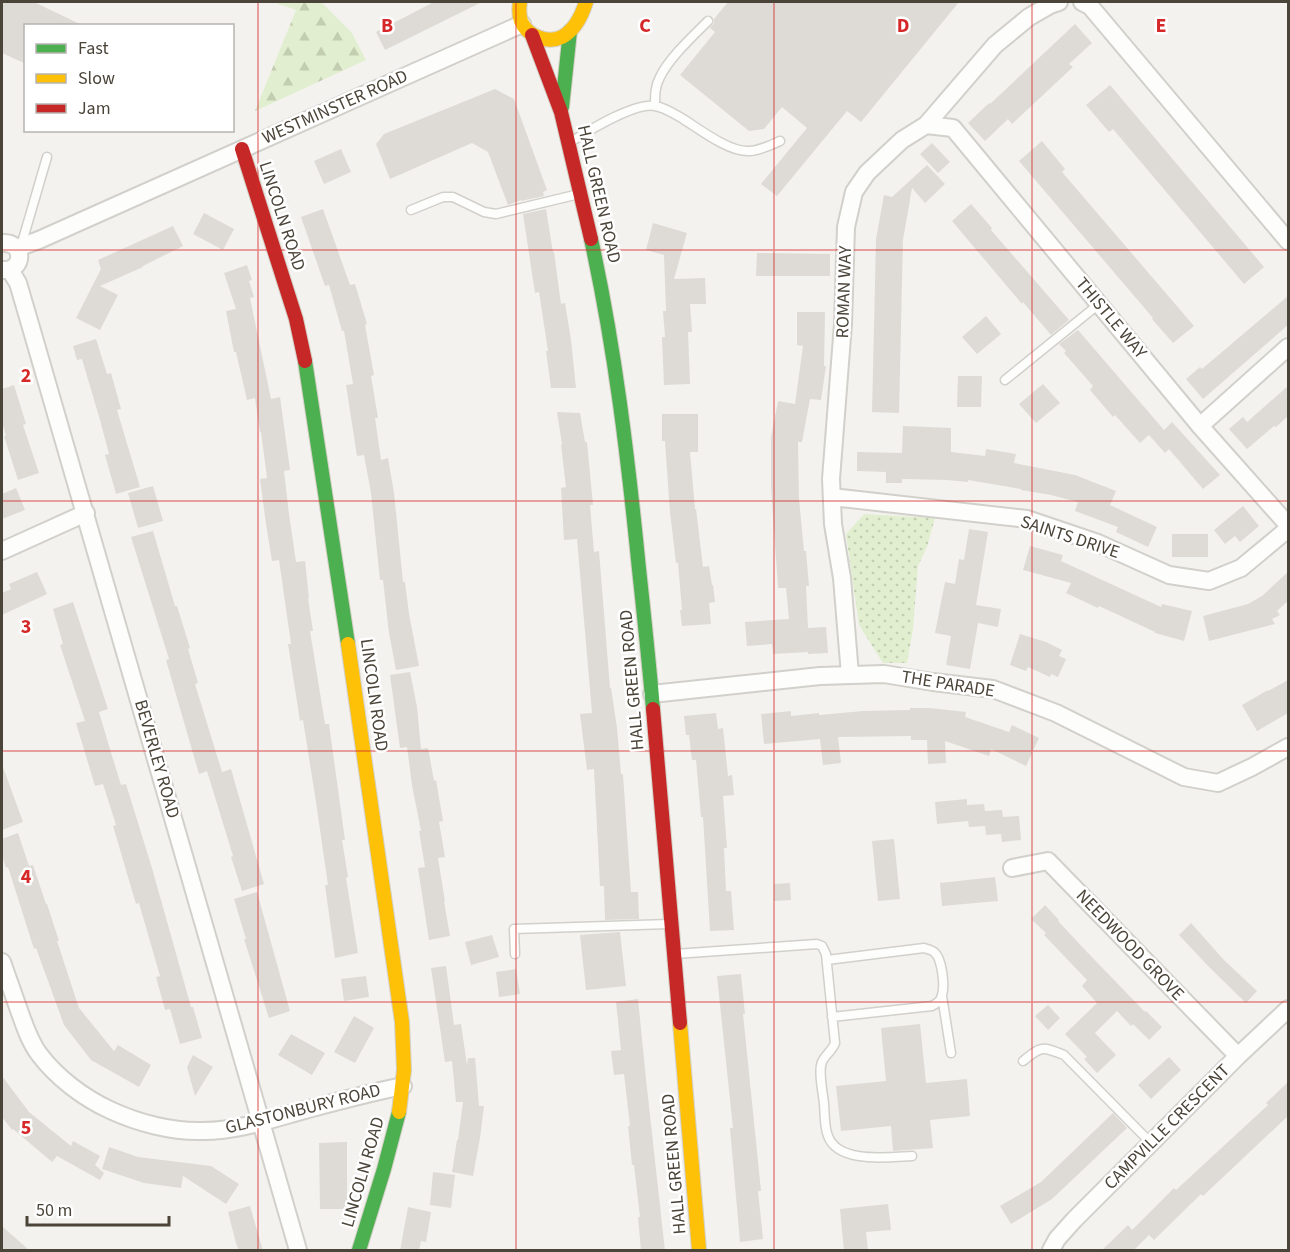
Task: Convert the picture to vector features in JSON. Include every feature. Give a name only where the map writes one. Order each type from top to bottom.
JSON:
[{"type":"street","name":"HALL GREEN ROAD","points":[[520,2],[519,7],[527,30],[561,112],[602,286],[620,398],[652,694],[699,1251]]},
{"type":"street","name":"ROMAN WAY","points":[[850,675],[842,578],[833,524],[831,479],[843,324],[846,227],[854,192],[867,173],[902,140],[926,125],[995,45],[1029,17],[1059,2]]},
{"type":"street","points":[[1082,2],[1090,6],[1288,241]]},
{"type":"street","points":[[527,30],[548,40],[556,39],[570,31],[586,3]]},
{"type":"street","name":"WESTMINSTER ROAD","points":[[13,246],[50,236],[242,149],[527,30]]},
{"type":"street","name":"HALL GREEN ROAD","points":[[561,112],[570,31]]},
{"type":"street","name":"THISTLE WAY","points":[[926,125],[954,128],[1200,426],[1288,527]]},
{"type":"street","name":"LINCOLN ROAD","points":[[242,149],[296,320],[306,364],[398,984],[405,1054],[403,1086],[396,1126],[359,1251]]},
{"type":"street","points":[[6,270],[16,266],[19,261],[19,254],[13,246]]},
{"type":"street","name":"BEVERLEY ROAD","points":[[6,270],[18,284],[21,294],[298,1251]]},
{"type":"street","points":[[1200,426],[1288,347]]},
{"type":"street","name":"SAINTS DRIVE","points":[[832,497],[1027,519],[1098,543],[1169,575],[1209,580],[1241,568],[1288,527]]},
{"type":"street","points":[[2,551],[86,513]]},
{"type":"street","name":"THE PARADE","points":[[652,694],[820,676],[884,674],[993,689],[1056,713],[1184,777],[1218,783],[1288,747]]},
{"type":"street","name":"NEEDWOOD GROVE","points":[[1012,868],[1048,861],[1238,1056]]},
{"type":"street","name":"GLASTONBURY ROAD","points":[[2,962],[29,1037],[39,1054],[70,1085],[95,1103],[141,1122],[201,1132],[224,1130],[262,1122],[361,1094],[403,1086]]},
{"type":"street","name":"CAMPVILLE CRESCENT","points":[[1051,1251],[1057,1239],[1074,1220],[1238,1056],[1288,1010]]},
{"type":"lane","points":[[655,105],[660,76],[669,62],[708,21]]},
{"type":"lane","points":[[568,142],[623,113],[642,106],[655,105],[675,114],[732,149],[750,151],[780,141]]},
{"type":"lane","points":[[13,246],[47,157]]},
{"type":"lane","points":[[411,210],[442,197],[453,197],[484,212],[496,214],[581,194]]},
{"type":"lane","points":[[1005,380],[1100,304]]},
{"type":"lane","points":[[515,954],[514,929],[672,924]]},
{"type":"lane","points":[[675,954],[817,944],[822,946],[827,960],[835,1043],[822,1062],[821,1072],[827,1134],[832,1144],[847,1153],[864,1157],[912,1156]]},
{"type":"lane","points":[[827,960],[924,948],[933,951],[940,958],[942,996],[951,1053]]},
{"type":"lane","points":[[832,1017],[932,1006],[938,1003],[942,996]]},
{"type":"lane","points":[[1023,1061],[1037,1049],[1048,1049],[1064,1055],[1151,1143]]},
{"type":"green space","points":[[273,2],[321,2],[352,33],[366,60],[255,111],[296,10]]},
{"type":"green space","points":[[864,514],[935,518],[927,547],[918,566],[913,629],[907,663],[883,663],[859,625],[846,534]]},
{"type":"building","points":[[2,2],[34,2],[80,24],[24,24],[24,63],[2,53]]},
{"type":"building","points":[[434,2],[482,2],[385,50],[376,32]]},
{"type":"building","points":[[728,2],[959,2],[861,122],[847,111],[777,196],[761,184],[807,128],[782,107],[764,129],[749,131],[680,75],[715,32],[710,28],[714,19]]},
{"type":"building","points":[[1075,24],[1092,43],[1069,64],[1073,67],[1012,124],[1008,119],[985,141],[968,123]]},
{"type":"building","points":[[1110,85],[1264,267],[1244,284],[1113,129],[1109,132],[1086,105]]},
{"type":"building","points":[[495,89],[514,99],[547,190],[543,192],[544,196],[508,205],[488,152],[472,143],[390,179],[376,144],[384,134]]},
{"type":"building","points":[[1042,141],[1065,169],[1062,172],[1194,326],[1173,343],[1019,161]]},
{"type":"building","points":[[932,143],[950,162],[938,173],[920,154]]},
{"type":"building","points":[[341,149],[351,172],[324,184],[314,161]]},
{"type":"building","points":[[927,165],[945,184],[925,203],[912,188],[903,240],[899,413],[872,412],[876,239],[884,195],[892,197]]},
{"type":"building","points":[[971,204],[1069,320],[1051,335],[952,221]]},
{"type":"building","points":[[323,209],[350,285],[355,284],[367,324],[365,325],[374,375],[371,376],[378,418],[375,418],[381,460],[388,458],[403,582],[405,582],[419,666],[396,670],[383,580],[380,580],[371,493],[364,455],[357,456],[346,385],[353,384],[344,331],[342,331],[329,285],[325,286],[301,217]]},
{"type":"building","points":[[546,209],[561,304],[565,303],[576,388],[551,388],[539,292],[535,293],[523,214]]},
{"type":"building","points":[[204,213],[234,229],[223,250],[193,234]]},
{"type":"building","points":[[653,223],[687,233],[674,279],[705,278],[706,304],[690,304],[692,332],[688,332],[690,384],[664,385],[662,337],[665,337],[663,311],[666,311],[664,255],[646,250]]},
{"type":"building","points":[[173,226],[183,246],[100,286],[118,295],[100,330],[76,318],[101,269],[98,260]]},
{"type":"building","points":[[757,253],[830,254],[830,276],[756,276]]},
{"type":"building","points":[[247,265],[254,297],[250,298],[271,399],[280,397],[290,470],[284,471],[296,562],[305,561],[313,631],[310,631],[325,724],[329,724],[345,840],[342,840],[348,877],[346,878],[358,953],[335,958],[325,885],[328,885],[303,720],[300,721],[288,644],[291,644],[279,560],[272,561],[266,524],[260,479],[267,478],[261,432],[255,398],[247,400],[226,311],[236,309],[224,273]]},
{"type":"building","points":[[1288,296],[1288,325],[1203,399],[1186,379],[1200,367],[1202,369]]},
{"type":"building","points":[[797,312],[825,312],[824,366],[826,366],[821,400],[810,399],[802,442],[798,442],[799,499],[809,586],[806,586],[808,628],[826,627],[828,653],[773,654],[772,644],[747,646],[745,622],[789,619],[786,588],[778,588],[771,488],[771,437],[778,401],[795,404],[803,346],[797,345]]},
{"type":"building","points":[[986,316],[1001,334],[977,354],[962,337]]},
{"type":"building","points":[[1078,330],[1164,430],[1172,422],[1220,475],[1203,489],[1169,449],[1165,453],[1149,435],[1140,443],[1115,415],[1113,417],[1090,390],[1093,386],[1059,344]]},
{"type":"building","points":[[96,339],[107,374],[111,373],[121,409],[117,410],[140,487],[116,494],[105,455],[109,454],[100,420],[82,359],[77,360],[73,346]]},
{"type":"building","points":[[958,376],[982,376],[981,407],[957,407]]},
{"type":"building","points":[[1043,384],[1060,403],[1036,423],[1019,404]]},
{"type":"building","points":[[14,385],[26,424],[23,425],[39,473],[18,480],[2,422],[2,389]]},
{"type":"building","points":[[1288,386],[1288,416],[1247,449],[1229,429],[1243,417],[1247,422]]},
{"type":"building","points":[[557,412],[580,413],[585,442],[587,442],[593,505],[590,505],[594,552],[599,551],[610,688],[617,728],[621,774],[623,774],[631,892],[638,892],[639,919],[605,920],[604,886],[600,886],[594,769],[587,770],[580,714],[592,713],[577,539],[564,540],[561,488],[566,487]]},
{"type":"building","points":[[662,414],[698,414],[698,452],[690,452],[703,567],[709,566],[713,585],[715,602],[709,603],[711,624],[682,626],[665,441],[662,441]]},
{"type":"building","points":[[903,426],[951,428],[951,452],[985,456],[986,449],[1016,454],[1014,463],[1075,475],[1116,491],[1110,505],[1157,527],[1148,547],[1116,532],[1118,527],[1075,511],[1078,502],[968,480],[968,482],[902,479],[902,483],[886,483],[886,472],[857,471],[857,452],[902,453]]},
{"type":"building","points":[[153,486],[163,521],[138,528],[128,493]]},
{"type":"building","points":[[16,488],[25,510],[2,519],[2,494]]},
{"type":"building","points":[[1243,506],[1259,526],[1240,542],[1235,536],[1225,544],[1214,530]]},
{"type":"building","points":[[969,529],[988,532],[976,605],[1001,609],[998,627],[978,623],[970,669],[946,665],[951,636],[935,633],[945,582],[955,584],[959,559],[964,560]]},
{"type":"building","points":[[153,531],[190,648],[188,649],[198,683],[195,684],[222,772],[231,769],[264,884],[242,891],[207,771],[199,774],[166,660],[169,659],[131,537]]},
{"type":"building","points":[[1172,534],[1208,534],[1208,557],[1172,557]]},
{"type":"building","points":[[1030,546],[1063,555],[1061,561],[1161,607],[1162,604],[1192,611],[1184,641],[1155,633],[1066,593],[1071,583],[1023,570]]},
{"type":"building","points":[[37,572],[47,594],[2,615],[2,593],[11,589],[9,584]]},
{"type":"building","points":[[1288,572],[1288,601],[1277,611],[1280,615],[1272,619],[1275,624],[1209,641],[1203,616],[1248,604],[1262,596]]},
{"type":"building","points":[[73,602],[108,709],[99,712],[109,746],[121,785],[126,784],[202,1038],[180,1044],[170,1009],[165,1010],[156,977],[160,976],[139,903],[136,904],[103,784],[95,786],[76,723],[85,721],[60,645],[63,644],[53,609]]},
{"type":"building","points":[[1020,634],[1062,650],[1059,656],[1066,659],[1058,677],[1051,674],[1050,677],[1028,667],[1026,671],[1010,665]]},
{"type":"building","points":[[410,672],[417,707],[421,749],[428,748],[443,821],[439,822],[445,857],[438,858],[450,936],[429,940],[418,868],[425,867],[419,831],[421,831],[407,747],[400,748],[390,675]]},
{"type":"building","points":[[1288,680],[1288,713],[1257,731],[1242,705]]},
{"type":"building","points":[[910,708],[966,712],[965,717],[1009,732],[1012,725],[1039,738],[1026,766],[991,749],[989,756],[945,741],[946,763],[928,764],[927,740],[911,740],[911,736],[838,737],[841,763],[823,765],[820,739],[764,744],[761,714],[791,711],[791,716],[819,713],[819,715],[910,710]]},
{"type":"building","points":[[716,713],[718,729],[723,728],[728,776],[732,775],[734,795],[723,796],[727,848],[724,848],[726,891],[731,891],[734,930],[710,931],[703,817],[701,817],[696,760],[692,760],[684,716]]},
{"type":"building","points":[[2,767],[23,822],[2,830]]},
{"type":"building","points":[[967,799],[967,805],[984,804],[985,811],[1002,810],[1003,817],[1019,816],[1021,840],[1002,842],[1001,834],[986,835],[985,826],[969,827],[968,821],[937,824],[935,802]]},
{"type":"building","points":[[18,833],[29,866],[33,865],[47,904],[79,1008],[114,1051],[118,1045],[151,1065],[139,1087],[91,1060],[64,1025],[36,948],[34,949],[8,867],[6,868],[2,855],[2,839]]},
{"type":"building","points":[[894,839],[900,899],[878,901],[872,841]]},
{"type":"building","points":[[995,877],[998,901],[942,906],[940,883]]},
{"type":"building","points":[[790,883],[791,900],[774,901],[774,884]]},
{"type":"building","points":[[257,892],[290,1011],[269,1018],[234,899]]},
{"type":"building","points":[[1045,905],[1087,952],[1162,1027],[1149,1040],[1117,1011],[1095,1033],[1116,1055],[1097,1073],[1084,1059],[1087,1057],[1065,1034],[1097,1003],[1082,986],[1087,980],[1031,919]]},
{"type":"building","points":[[1191,923],[1224,960],[1257,991],[1246,1003],[1179,935]]},
{"type":"building","points":[[620,932],[626,986],[586,990],[580,935]]},
{"type":"building","points":[[492,935],[499,957],[471,965],[465,942]]},
{"type":"building","points":[[446,966],[454,1025],[461,1024],[467,1065],[468,1058],[475,1058],[479,1106],[484,1106],[473,1176],[452,1172],[463,1102],[456,1102],[452,1061],[445,1062],[431,968]]},
{"type":"building","points":[[516,969],[520,994],[499,997],[496,972]]},
{"type":"building","points":[[741,974],[761,1191],[758,1191],[763,1239],[740,1242],[730,1128],[733,1128],[717,976]]},
{"type":"building","points":[[366,976],[369,997],[344,1001],[341,979]]},
{"type":"building","points":[[638,999],[665,1251],[641,1251],[638,1217],[640,1217],[634,1165],[632,1165],[624,1074],[614,1075],[611,1051],[621,1050],[616,1002]]},
{"type":"building","points":[[1048,1005],[1060,1018],[1048,1030],[1035,1016]]},
{"type":"building","points":[[354,1016],[374,1028],[355,1063],[334,1052]]},
{"type":"building","points":[[920,1024],[926,1083],[967,1079],[970,1116],[930,1120],[933,1148],[893,1151],[891,1126],[841,1131],[836,1086],[886,1081],[881,1028]]},
{"type":"building","points":[[291,1034],[325,1053],[312,1075],[278,1055]]},
{"type":"building","points":[[193,1055],[213,1067],[195,1096],[187,1067]]},
{"type":"building","points":[[1169,1057],[1181,1070],[1151,1099],[1138,1085]]},
{"type":"building","points":[[2,1076],[29,1112],[71,1146],[73,1141],[100,1156],[95,1165],[104,1173],[100,1180],[57,1156],[52,1162],[12,1130],[2,1117]]},
{"type":"building","points":[[1288,1082],[1288,1116],[1203,1196],[1201,1194],[1154,1240],[1149,1235],[1133,1251],[1101,1251],[1128,1225],[1132,1230],[1174,1188],[1176,1190],[1268,1105],[1266,1103]]},
{"type":"building","points":[[1113,1113],[1127,1128],[1052,1199],[1011,1224],[1000,1206],[1041,1182]]},
{"type":"building","points":[[347,1142],[347,1209],[320,1209],[319,1143]]},
{"type":"building","points":[[109,1147],[138,1157],[211,1166],[239,1184],[226,1204],[183,1176],[181,1188],[144,1183],[102,1169]]},
{"type":"building","points":[[433,1172],[455,1175],[451,1208],[430,1205]]},
{"type":"building","points":[[888,1204],[891,1230],[866,1232],[868,1251],[844,1251],[840,1209]]},
{"type":"building","points":[[250,1206],[263,1251],[239,1251],[236,1243],[228,1212]]},
{"type":"building","points":[[408,1207],[431,1212],[426,1242],[421,1241],[419,1251],[400,1251]]},
{"type":"building","points":[[2,1226],[30,1251],[2,1251]]},
{"type":"traffic: fast","points":[[562,107],[570,31]]},
{"type":"traffic: fast","points":[[591,239],[620,403],[653,709]]},
{"type":"traffic: fast","points":[[305,361],[348,644]]},
{"type":"traffic: fast","points":[[359,1250],[399,1112]]},
{"type":"traffic: slow","points":[[520,2],[520,16],[524,26],[538,37],[550,40],[562,37],[571,30],[586,2]]},
{"type":"traffic: slow","points":[[348,644],[402,1022],[404,1070],[399,1112]]},
{"type":"traffic: slow","points":[[680,1023],[699,1250]]},
{"type":"traffic: jam","points":[[532,35],[561,112],[591,239]]},
{"type":"traffic: jam","points":[[242,149],[296,319],[305,361]]},
{"type":"traffic: jam","points":[[653,709],[680,1023]]}]
